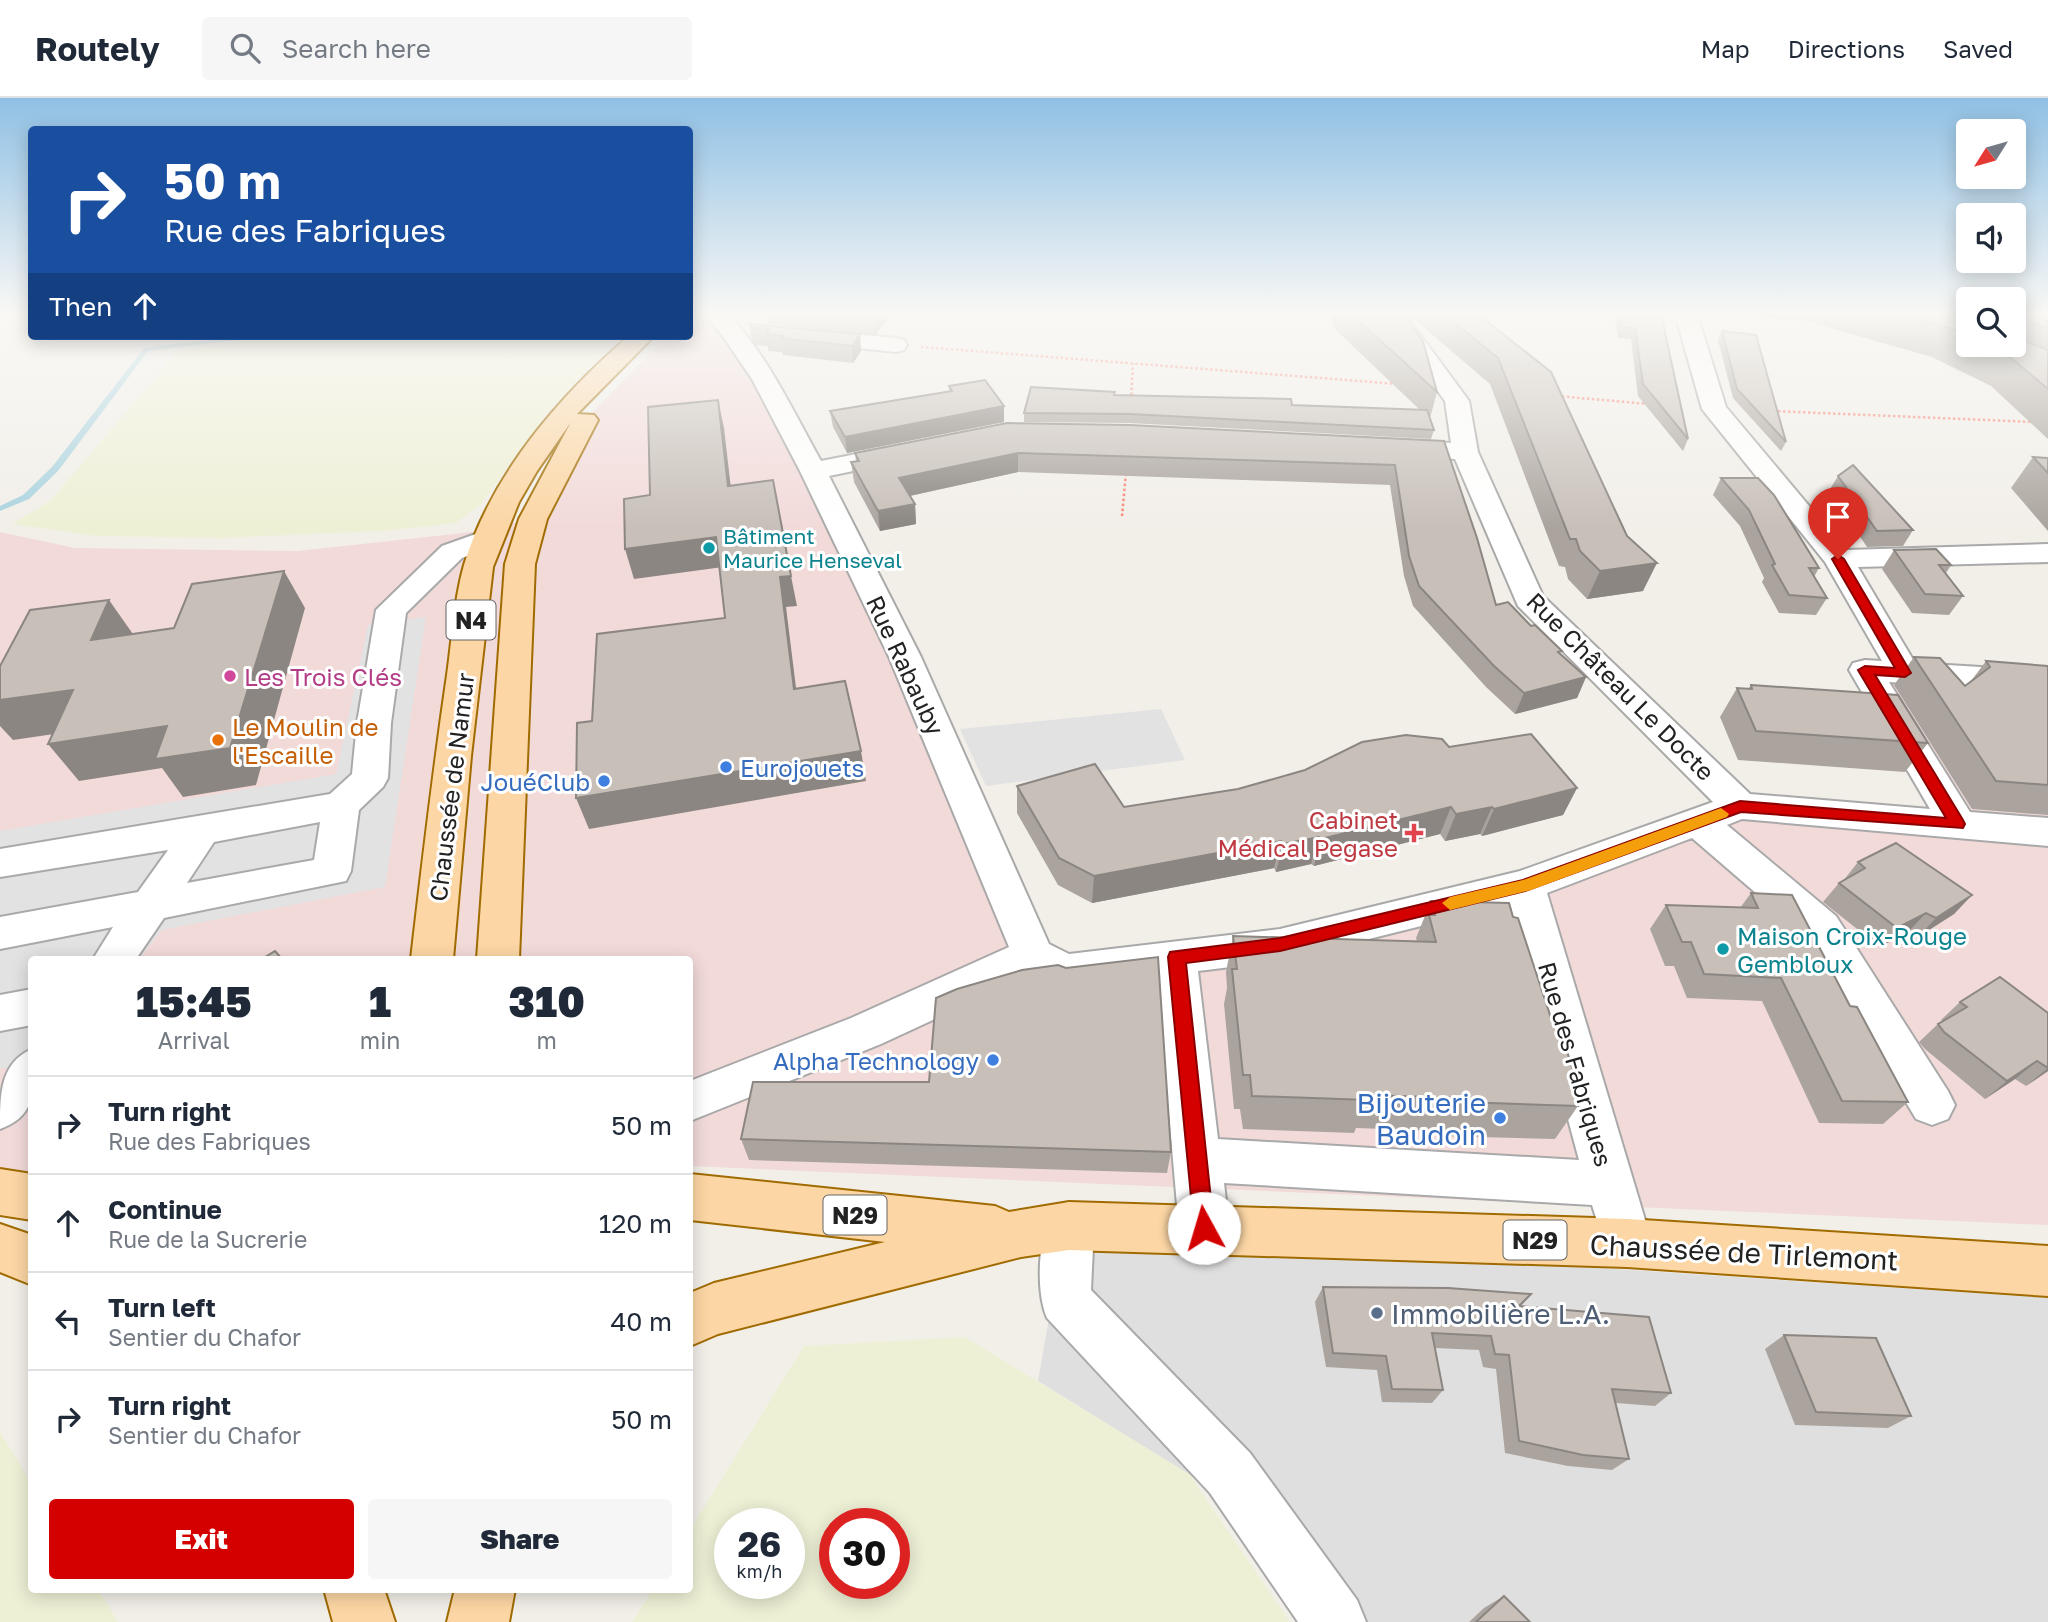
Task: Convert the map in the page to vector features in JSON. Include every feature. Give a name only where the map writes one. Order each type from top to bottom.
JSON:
[{"type":"main road","name":"Chaussée de Namur","points":[[432,956],[453,756],[478,567],[486,539],[535,452],[593,385]]},
{"type":"main road","name":"Chaussée de Namur","points":[[498,956],[520,564],[533,519],[585,420],[619,385]]},
{"type":"main road","points":[[0,1192],[28,1196]]},
{"type":"main road","name":"Chaussée de Tirlemont","points":[[693,1197],[1045,1229],[1204,1228],[1627,1243],[2048,1271]]},
{"type":"main road","name":"Chaussée de Tirlemont","points":[[693,1319],[713,1308],[1045,1229]]},
{"type":"main road","points":[[0,1248],[28,1258]]},
{"type":"main road","points":[[355,1593],[364,1622]]},
{"type":"main road","points":[[478,1622],[484,1593]]},
{"type":"street","name":"Rue Rabauby","points":[[767,385],[905,657],[1033,956]]},
{"type":"street","name":"Rue Château Le Docte","points":[[1445,385],[1457,401],[1465,452],[1529,600],[1740,806]]},
{"type":"street","points":[[1707,385],[1714,409],[1838,559],[1905,673]]},
{"type":"street","points":[[813,471],[929,447]]},
{"type":"street","points":[[1371,447],[1465,452]]},
{"type":"street","points":[[0,863],[341,805],[370,778],[374,723],[390,610],[452,552],[486,539]]},
{"type":"street","points":[[1838,559],[2048,553]]},
{"type":"street","points":[[1958,824],[1865,670],[2048,682]]},
{"type":"street","points":[[0,933],[104,912],[152,907],[332,871],[341,805]]},
{"type":"street","points":[[693,1100],[866,1031],[1033,956],[1065,971],[1280,945],[1525,885],[1740,806],[2048,832]]},
{"type":"street","points":[[1698,822],[1822,927],[1932,1105]]},
{"type":"street","points":[[116,956],[202,830]]},
{"type":"street","name":"Rue des Fabriques","points":[[1525,885],[1627,1243]]},
{"type":"street","points":[[1176,957],[1204,1228]]},
{"type":"street","points":[[0,1013],[28,1008]]},
{"type":"street","points":[[0,1109],[28,1073]]},
{"type":"street","points":[[1197,1160],[1610,1184]]},
{"type":"street","points":[[1045,1229],[1065,1300],[1230,1473],[1335,1622]]},
{"type":"path","points":[[1130,411],[1132,385]]},
{"type":"path","points":[[1122,516],[1126,461]]},
{"type":"shaded area","points":[[619,385],[767,385],[1033,955],[1065,971],[1280,945],[1740,806],[1946,822],[1854,662],[2048,675],[2048,1225],[693,1166],[693,956],[28,956],[28,1175],[0,1172],[0,532],[75,548],[298,551],[472,532],[533,519],[585,420]]},
{"type":"shaded area","points":[[426,617],[385,887],[162,930],[141,956],[28,956],[28,1068],[0,1068],[0,831],[336,774],[368,625]]},
{"type":"shaded area","points":[[1161,709],[1185,760],[986,786],[960,729]]},
{"type":"shaded area","points":[[1064,1232],[2048,1298],[2048,1622],[1325,1622],[1250,1512],[1038,1381]]},
{"type":"green space","points":[[149,385],[573,385],[549,411],[482,503],[456,523],[383,531],[220,538],[97,536],[13,524],[51,500]]},
{"type":"green space","points":[[965,1337],[1189,1474],[1290,1622],[632,1622],[650,1593],[693,1593],[693,1525],[804,1346]]},
{"type":"green space","points":[[0,1432],[28,1478],[28,1593],[100,1593],[118,1622],[0,1622]]},
{"type":"building","points":[[989,385],[1004,406],[845,437],[830,411],[952,391],[949,386]]},
{"type":"building","points":[[1509,385],[1557,385],[1627,536],[1657,563],[1600,571],[1580,551],[1576,539],[1570,539]]},
{"type":"building","points":[[1644,385],[1676,385],[1688,439]]},
{"type":"building","points":[[1736,385],[1770,385],[1786,442]]},
{"type":"building","points":[[1031,387],[1115,392],[1114,395],[1291,399],[1292,405],[1427,410],[1434,430],[1130,414],[1024,413]]},
{"type":"building","points":[[718,400],[728,486],[773,480],[791,576],[780,577],[794,689],[845,681],[861,751],[576,798],[577,723],[592,721],[597,634],[725,618],[716,537],[625,549],[624,499],[650,495],[648,407]]},
{"type":"building","points":[[1007,423],[1130,425],[1444,441],[1477,538],[1496,605],[1508,602],[1531,626],[1535,625],[1562,651],[1558,652],[1586,677],[1524,693],[1494,666],[1419,586],[1409,556],[1395,465],[1018,453],[899,478],[915,504],[878,511],[851,462],[859,461],[855,453]]},
{"type":"building","points":[[2033,457],[2048,458],[2048,473]]},
{"type":"building","points":[[1853,465],[1913,530],[1877,531],[1838,476]]},
{"type":"building","points":[[1721,478],[1758,478],[1774,495],[1819,568],[1809,568],[1827,598],[1789,595],[1772,565],[1775,564],[1749,510]]},
{"type":"building","points":[[1936,549],[1951,565],[1939,565],[1963,596],[1925,594],[1894,550]]},
{"type":"building","points":[[284,571],[230,748],[155,759],[167,726],[48,744],[73,690],[0,700],[0,666],[30,610],[109,600],[91,640],[174,628],[192,584]]},
{"type":"building","points":[[1914,657],[1940,658],[1965,686],[1990,667],[1986,661],[2048,666],[2048,785],[1996,781]]},
{"type":"building","points":[[1751,685],[1898,695],[1928,743],[1756,731],[1737,688],[1752,689]]},
{"type":"building","points":[[1531,734],[1577,788],[1494,809],[1492,807],[1456,814],[1451,807],[1321,839],[1319,837],[1283,844],[1281,841],[1094,876],[1059,858],[1017,786],[1095,764],[1124,807],[1238,789],[1305,770],[1362,742],[1406,735],[1442,739],[1449,747]]},
{"type":"building","points":[[1896,843],[1972,895],[1936,918],[1926,913],[1897,928],[1839,883],[1865,868],[1858,862]]},
{"type":"building","points":[[1751,893],[1792,895],[1850,1006],[1857,1007],[1908,1102],[1842,1101],[1781,978],[1704,974],[1691,942],[1682,942],[1666,905],[1758,908]]},
{"type":"building","points":[[1431,901],[1509,903],[1513,917],[1518,918],[1557,1036],[1562,1036],[1576,1079],[1569,1079],[1578,1106],[1368,1095],[1368,1100],[1252,1096],[1250,1075],[1243,1075],[1232,969],[1237,969],[1233,936],[1436,942],[1429,915],[1435,915]]},
{"type":"building","points":[[275,951],[279,956],[267,956]]},
{"type":"building","points":[[1158,957],[1171,1152],[741,1139],[753,1082],[929,1082],[936,998],[1022,970],[1058,965],[1066,968]]},
{"type":"building","points":[[2000,977],[2048,1013],[2048,1068],[2037,1061],[2007,1081],[1944,1032],[1938,1024],[1967,1007],[1960,1002]]},
{"type":"building","points":[[1323,1287],[1448,1288],[1531,1294],[1519,1306],[1649,1317],[1671,1393],[1612,1389],[1629,1459],[1583,1455],[1519,1441],[1509,1355],[1495,1354],[1491,1336],[1432,1333],[1443,1390],[1392,1389],[1386,1356],[1333,1353]]},
{"type":"building","points":[[1784,1335],[1876,1338],[1911,1416],[1816,1412]]},
{"type":"building","points":[[1504,1596],[1530,1622],[1476,1622]]},
{"type":"waterway","points":[[0,509],[26,497],[55,469],[119,385]]},
{"type":"slow traffic","points":[[1450,903],[1525,885],[1721,814]]},
{"type":"place","name":"Bâtiment Maurice Henseval","points":[[709,548]]},
{"type":"place","name":"Les Trois Clés","points":[[230,676]]},
{"type":"place","name":"Le Moulin de l'Escaille","points":[[218,740]]},
{"type":"place","name":"Eurojouets","points":[[726,767]]},
{"type":"place","name":"JouéClub","points":[[604,781]]},
{"type":"place","name":"Cabinet Médical Pegase","points":[[1414,833]]},
{"type":"place","name":"Maison Croix-Rouge Gembloux","points":[[1723,949]]},
{"type":"place","name":"Alpha Technology","points":[[993,1060]]},
{"type":"place","name":"Bijouterie Baudoin","points":[[1500,1118]]},
{"type":"place","name":"Immobilière L.A.","points":[[1377,1313]]},
{"type":"route","points":[[1204,1228],[1176,957],[1280,945],[1525,885],[1740,806],[1958,824],[1865,670],[1905,673],[1838,559]]}]
